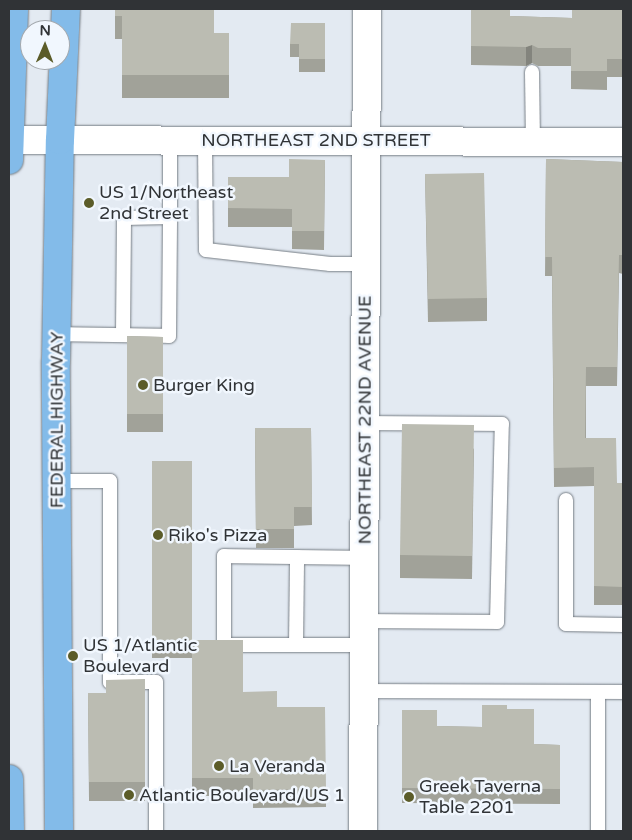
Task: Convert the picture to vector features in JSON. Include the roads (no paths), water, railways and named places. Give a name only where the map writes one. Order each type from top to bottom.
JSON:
[{"type":"main road","points":[[9,160],[14,9]]},
{"type":"main road","name":"FEDERAL HIGHWAY","points":[[59,831],[57,334],[60,140],[66,9]]},
{"type":"main road","points":[[9,779],[10,831]]},
{"type":"street","name":"NORTHEAST 22ND AVENUE","points":[[363,831],[367,9]]},
{"type":"street","name":"NORTHEAST 2ND STREET","points":[[9,140],[623,142]]},
{"type":"lane","points":[[532,72],[533,141]]},
{"type":"lane","points":[[57,334],[169,336],[170,140]]},
{"type":"lane","points":[[205,140],[206,250],[330,264],[366,264]]},
{"type":"lane","points":[[123,335],[124,218],[170,217]]},
{"type":"lane","points":[[364,558],[224,556],[224,645],[296,645],[364,633],[497,622],[502,424],[365,423]]},
{"type":"lane","points":[[57,481],[110,481],[110,682],[156,682],[156,831]]},
{"type":"lane","points":[[566,500],[566,624],[623,625]]},
{"type":"lane","points":[[296,645],[297,557]]},
{"type":"lane","points":[[363,691],[623,692]]},
{"type":"lane","points":[[598,692],[598,831]]},
{"type":"place","name":"US 1/Northeast 2nd Street","points":[[89,203]]},
{"type":"place","name":"Burger King","points":[[143,385]]},
{"type":"place","name":"Riko's Pizza","points":[[158,535]]},
{"type":"place","name":"US 1/Atlantic Boulevard","points":[[73,656]]},
{"type":"place","name":"La Veranda","points":[[219,766]]},
{"type":"place","name":"Atlantic Boulevard/US 1","points":[[129,795]]},
{"type":"place","name":"Greek Taverna Table 2201","points":[[409,797]]}]
